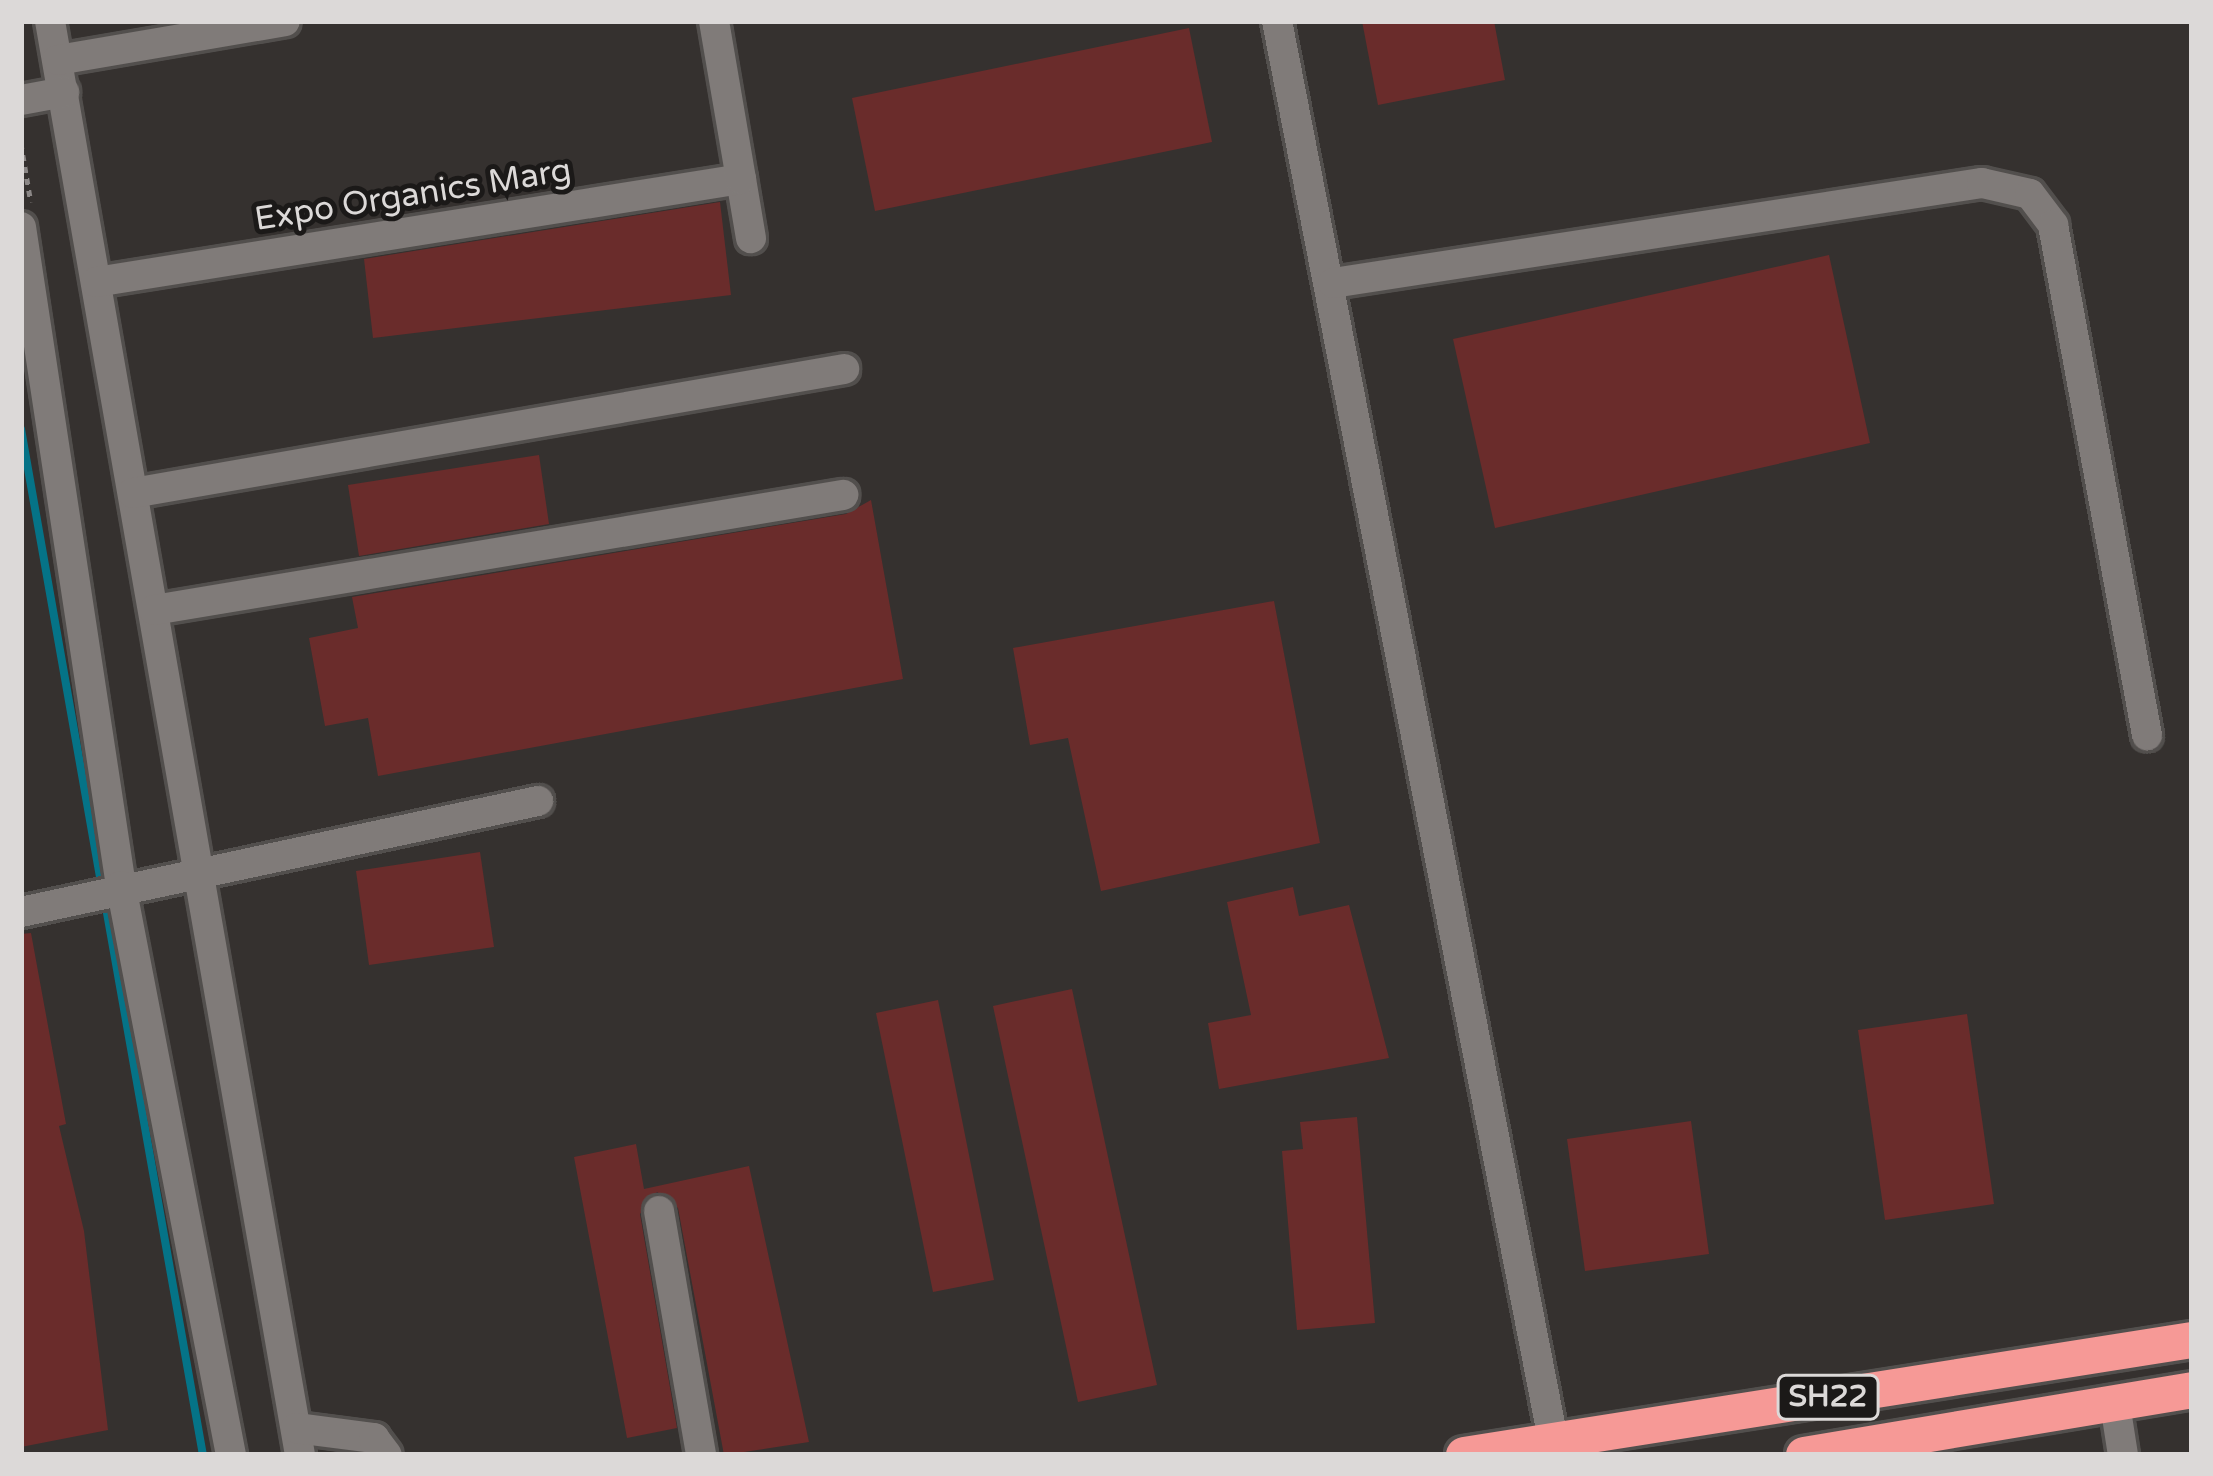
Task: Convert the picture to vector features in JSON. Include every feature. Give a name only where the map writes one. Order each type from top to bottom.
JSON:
[{"type":"highway","name":"SH22","points":[[1464,1455],[1555,1448],[2192,1340]]},
{"type":"highway","name":"SH22","points":[[1804,1455],[2192,1390]]},
{"type":"street","points":[[50,21],[298,1442],[374,1438],[387,1455]]},
{"type":"street","points":[[58,60],[286,21]]},
{"type":"street","points":[[714,21],[751,238]]},
{"type":"street","points":[[1277,21],[1333,283],[1555,1448]]},
{"type":"street","points":[[21,100],[64,92]]},
{"type":"street","name":"Expo Organics Marg","points":[[96,282],[742,179]]},
{"type":"street","points":[[1333,283],[1982,184],[2030,194],[2053,225],[2147,735]]},
{"type":"street","points":[[21,227],[122,886],[231,1455]]},
{"type":"street","points":[[133,493],[844,368]]},
{"type":"street","points":[[154,610],[843,495]]},
{"type":"street","points":[[21,912],[122,886],[538,801]]},
{"type":"street","points":[[658,1210],[701,1455]]},
{"type":"street","points":[[2115,1404],[2123,1455]]},
{"type":"building","points":[[1362,21],[1494,21],[1505,80],[1378,105]]},
{"type":"building","points":[[1189,28],[1212,142],[875,211],[852,98]]},
{"type":"building","points":[[720,202],[731,295],[373,338],[364,259]]},
{"type":"building","points":[[1829,255],[1870,443],[1495,528],[1453,339]]},
{"type":"building","points":[[539,455],[549,524],[359,556],[348,485]]},
{"type":"building","points":[[871,500],[903,679],[378,776],[368,718],[325,726],[309,638],[358,628],[352,597],[846,514]]},
{"type":"building","points":[[1274,601],[1320,843],[1101,891],[1068,738],[1030,745],[1013,648]]},
{"type":"building","points":[[480,852],[494,947],[369,965],[356,871]]},
{"type":"building","points":[[1293,887],[1299,916],[1349,905],[1389,1058],[1219,1089],[1208,1023],[1251,1015],[1227,902]]},
{"type":"building","points":[[31,933],[66,1124],[59,1126],[84,1231],[108,1430],[21,1447],[21,934]]},
{"type":"building","points":[[1072,989],[1157,1385],[1078,1402],[993,1006]]},
{"type":"building","points":[[938,1000],[994,1280],[933,1292],[876,1013]]},
{"type":"building","points":[[1967,1014],[1994,1204],[1885,1220],[1858,1030]]},
{"type":"building","points":[[1357,1117],[1375,1323],[1297,1330],[1282,1151],[1303,1149],[1300,1122]]},
{"type":"building","points":[[1691,1121],[1709,1254],[1585,1271],[1567,1139]]},
{"type":"building","points":[[636,1144],[644,1189],[749,1166],[809,1442],[724,1455],[678,1208],[657,1192],[640,1214],[677,1428],[627,1438],[574,1157]]},
{"type":"waterway","points":[[21,429],[101,883]]},
{"type":"waterway","points":[[107,913],[203,1455]]}]
